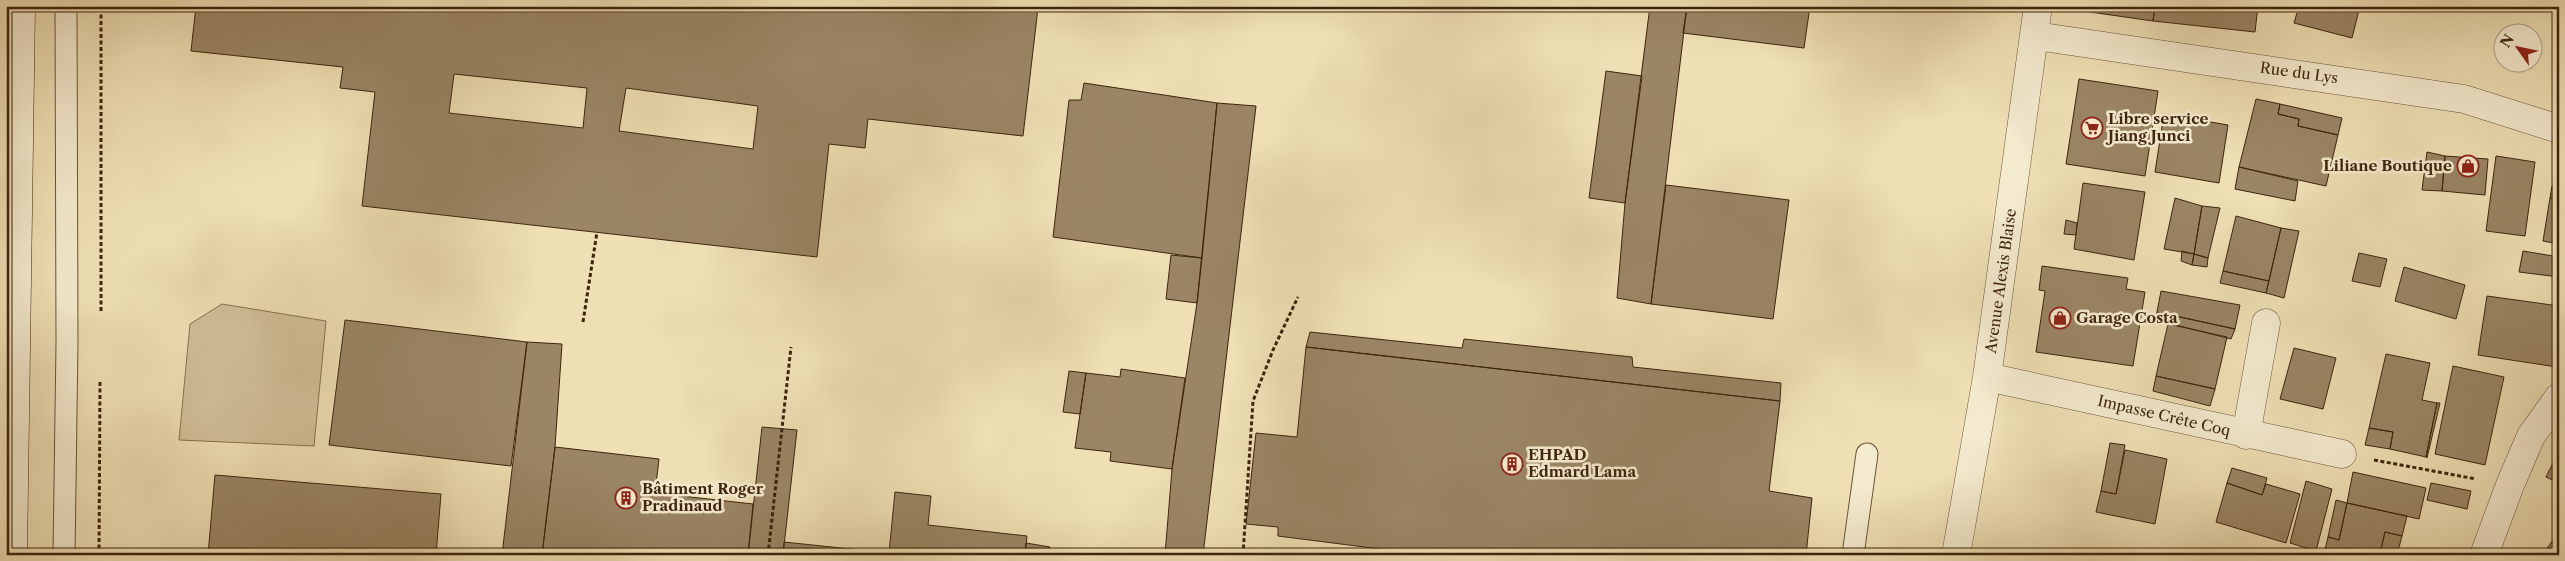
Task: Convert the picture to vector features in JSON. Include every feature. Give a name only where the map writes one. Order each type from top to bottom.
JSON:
[{"type":"street","points":[[13,555],[21,6]]},
{"type":"street","name":"Avenue Alexis Blaise","points":[[1956,555],[1987,377],[2036,36],[2038,6]]},
{"type":"street","name":"Rue du Lys","points":[[2036,36],[2464,98],[2559,129]]},
{"type":"street","points":[[2246,434],[2266,323]]},
{"type":"street","name":"Impasse Crête Coq","points":[[1987,377],[2342,454]]},
{"type":"street","points":[[2484,555],[2510,485],[2531,436],[2559,397]]},
{"type":"lane","points":[[64,555],[67,343],[66,6]]},
{"type":"lane","points":[[1853,555],[1867,454]]},
{"type":"path","points":[[583,322],[596,232]]},
{"type":"path","points":[[1243,555],[1253,401],[1273,350],[1298,297]]},
{"type":"path","points":[[768,555],[791,347]]},
{"type":"path","points":[[2342,454],[2510,485]]},
{"type":"shaded area","points":[[222,304],[326,321],[314,446],[179,440],[190,324]]},
{"type":"building","points":[[196,6],[1023,6],[1038,8],[1023,136],[868,119],[865,148],[829,144],[817,257],[362,206],[375,92],[340,88],[343,67],[191,51]],"holes":[[[454,74],[587,88],[583,128],[449,113]],[[626,88],[758,106],[753,149],[619,131]]]},
{"type":"building","points":[[1650,6],[1687,6],[1651,304],[1617,298],[1625,203]]},
{"type":"building","points":[[1687,6],[1810,6],[1804,48],[1683,33]]},
{"type":"building","points":[[2090,6],[2155,6],[2153,21],[2090,12]]},
{"type":"building","points":[[2155,6],[2258,6],[2255,32],[2153,21]]},
{"type":"building","points":[[2299,6],[2360,6],[2352,38],[2294,23]]},
{"type":"building","points":[[1606,71],[1642,76],[1625,203],[1589,198]]},
{"type":"building","points":[[2079,79],[2158,91],[2145,176],[2066,164]]},
{"type":"building","points":[[1084,83],[1217,103],[1202,258],[1053,237],[1069,100],[1081,100]]},
{"type":"building","points":[[2256,99],[2280,104],[2278,114],[2299,119],[2298,126],[2338,135],[2326,186],[2239,167]]},
{"type":"building","points":[[1217,103],[1256,106],[1203,555],[1165,555],[1172,469],[1197,303]]},
{"type":"building","points":[[2280,104],[2342,118],[2338,135],[2298,126],[2299,119],[2278,114]]},
{"type":"building","points":[[2164,114],[2228,125],[2219,183],[2155,172]]},
{"type":"building","points":[[2427,152],[2445,156],[2442,191],[2422,190]]},
{"type":"building","points":[[2445,156],[2488,159],[2485,195],[2442,191]]},
{"type":"building","points":[[2496,156],[2535,162],[2525,236],[2486,231]]},
{"type":"building","points":[[2239,167],[2298,181],[2295,201],[2235,189]]},
{"type":"building","points":[[2083,183],[2145,192],[2134,260],[2074,249]]},
{"type":"building","points":[[1666,185],[1789,200],[1773,319],[1651,304]]},
{"type":"building","points":[[2552,186],[2559,187],[2559,200],[2550,198]]},
{"type":"building","points":[[2175,198],[2202,206],[2194,254],[2164,249]]},
{"type":"building","points":[[2550,198],[2559,200],[2559,244],[2543,241]]},
{"type":"building","points":[[2202,206],[2220,208],[2208,258],[2194,254]]},
{"type":"building","points":[[2236,216],[2281,228],[2269,281],[2223,271]]},
{"type":"building","points":[[2066,220],[2077,223],[2076,235],[2064,234]]},
{"type":"building","points":[[2281,228],[2299,231],[2284,298],[2266,293]]},
{"type":"building","points":[[2182,251],[2194,254],[2192,265],[2181,261]]},
{"type":"building","points":[[2523,251],[2559,257],[2559,277],[2519,272]]},
{"type":"building","points":[[2359,253],[2387,259],[2380,287],[2352,281]]},
{"type":"building","points":[[2194,254],[2208,258],[2207,267],[2192,265]]},
{"type":"building","points":[[1171,255],[1202,258],[1197,303],[1166,299]]},
{"type":"building","points":[[2042,266],[2128,278],[2126,289],[2145,292],[2133,366],[2036,352],[2045,291],[2039,290]]},
{"type":"building","points":[[2404,267],[2465,285],[2456,319],[2395,301]]},
{"type":"building","points":[[2223,271],[2269,281],[2266,293],[2220,283]]},
{"type":"building","points":[[2161,291],[2240,305],[2235,329],[2157,312]]},
{"type":"building","points":[[2487,296],[2559,306],[2557,367],[2478,355]]},
{"type":"building","points":[[2157,312],[2235,329],[2231,339],[2156,320]]},
{"type":"building","points":[[345,320],[527,342],[511,466],[329,445]]},
{"type":"building","points":[[2168,324],[2227,337],[2215,389],[2156,376]]},
{"type":"building","points":[[1310,332],[1462,348],[1464,339],[1632,357],[1633,367],[1781,383],[1780,401],[1306,347]]},
{"type":"building","points":[[527,342],[562,344],[555,447],[542,555],[502,555]]},
{"type":"building","name":"EHPAD Edmard Lama","points":[[1306,347],[1780,401],[1769,491],[1812,498],[1806,555],[1427,555],[1278,536],[1278,527],[1246,524],[1256,433],[1297,437]]},
{"type":"building","points":[[2294,348],[2336,358],[2323,409],[2280,399]]},
{"type":"building","points":[[2386,354],[2430,363],[2422,400],[2437,403],[2426,457],[2390,449],[2393,432],[2369,428]]},
{"type":"building","points":[[2453,366],[2504,377],[2485,465],[2435,454]]},
{"type":"building","points":[[1121,369],[1185,378],[1172,469],[1110,461],[1111,452],[1075,448],[1086,373],[1120,377]]},
{"type":"building","points":[[1069,371],[1086,373],[1080,414],[1063,412]]},
{"type":"building","points":[[2156,376],[2215,389],[2210,406],[2153,391]]},
{"type":"building","points":[[2437,403],[2440,403],[2427,458],[2426,457]]},
{"type":"building","points":[[762,427],[797,430],[783,555],[748,555]]},
{"type":"building","points":[[2369,428],[2393,432],[2390,449],[2365,445]]},
{"type":"building","points":[[2110,443],[2125,445],[2116,494],[2101,491]]},
{"type":"building","name":"Bâtiment Roger Pradinaud","points":[[555,447],[659,459],[655,493],[753,504],[748,555],[542,555]]},
{"type":"building","points":[[2125,450],[2167,459],[2155,524],[2096,512],[2101,491],[2116,494]]},
{"type":"building","points":[[2559,451],[2559,483],[2546,477]]},
{"type":"building","points":[[2232,468],[2267,478],[2262,495],[2227,483]]},
{"type":"building","points":[[2353,472],[2426,488],[2419,519],[2347,503]]},
{"type":"building","points":[[215,475],[441,494],[436,555],[208,555]]},
{"type":"building","points":[[2306,481],[2332,489],[2316,551],[2290,543]]},
{"type":"building","points":[[2227,483],[2262,495],[2266,484],[2300,494],[2286,543],[2216,522]]},
{"type":"building","points":[[2431,483],[2471,491],[2467,509],[2427,500]]},
{"type":"building","points":[[895,492],[931,496],[928,525],[1027,536],[1025,555],[783,555],[784,542],[889,553]]},
{"type":"building","points":[[2336,500],[2347,503],[2339,540],[2328,537]]},
{"type":"building","points":[[2347,503],[2407,516],[2402,536],[2385,532],[2380,553],[2387,555],[2324,554],[2328,537],[2339,540]]},
{"type":"building","points":[[2559,531],[2559,555],[2552,555],[2546,550]]},
{"type":"building","points":[[2385,532],[2402,536],[2397,555],[2380,553]]},
{"type":"building","points":[[1026,543],[1050,547],[1048,555],[1025,555]]},
{"type":"place","name":"Libre service Jiang Junci","points":[[2092,128]]},
{"type":"place","name":"Liliane Boutique","points":[[2468,166]]},
{"type":"place","name":"Garage Costa","points":[[2060,318]]},
{"type":"place","name":"EHPAD Edmard Lama","points":[[1512,464]]},
{"type":"place","name":"Bâtiment Roger Pradinaud","points":[[626,498]]}]
